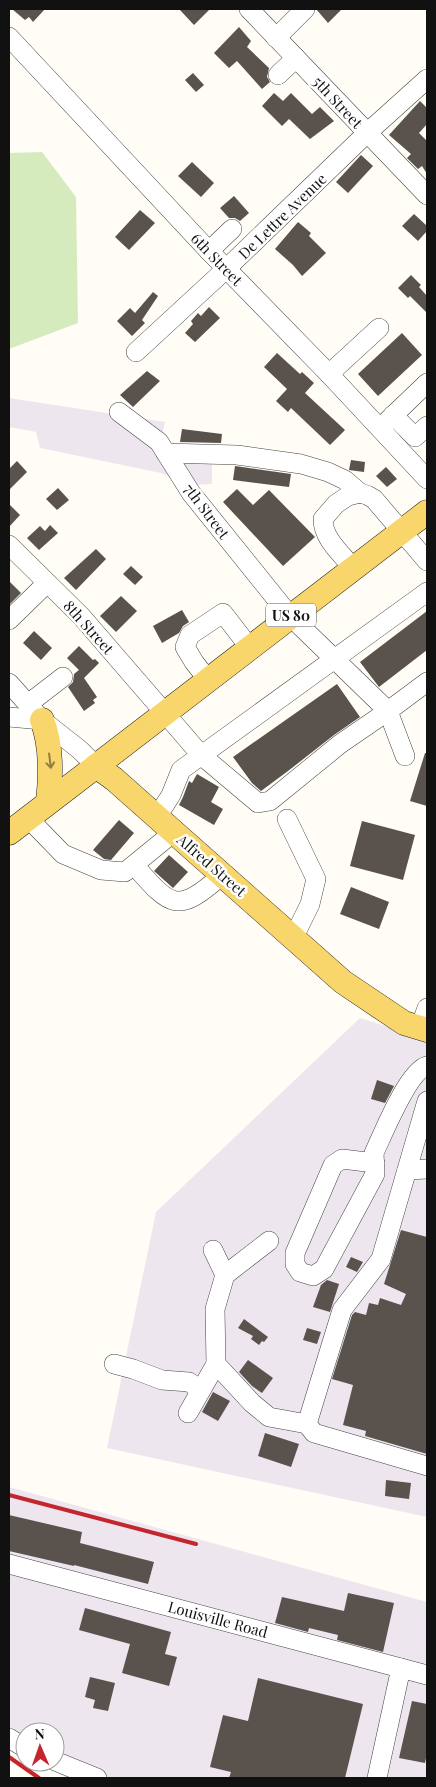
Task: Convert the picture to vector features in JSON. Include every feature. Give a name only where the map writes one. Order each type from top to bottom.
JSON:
[{"type":"main road","name":"US 80","points":[[9,833],[427,512]]},
{"type":"main road","points":[[35,712],[46,730],[52,775],[48,802]]},
{"type":"main road","name":"Alfred Street","points":[[96,766],[114,779],[343,982],[404,1023],[425,1022]]},
{"type":"street","name":"5th Street","points":[[249,9],[268,37],[296,58],[427,195]]},
{"type":"street","points":[[268,37],[305,9]]},
{"type":"street","name":"6th Street","points":[[9,37],[226,269],[329,374],[386,422],[427,479]]},
{"type":"street","points":[[278,75],[296,58]]},
{"type":"street","name":"De Lettre Avenue","points":[[136,352],[226,269],[367,133],[427,79]]},
{"type":"street","points":[[209,251],[232,229]]},
{"type":"street","points":[[329,374],[379,328]]},
{"type":"street","points":[[427,383],[386,422],[415,437],[427,426]]},
{"type":"street","name":"7th Street","points":[[119,412],[159,442],[191,493],[290,616],[388,711]]},
{"type":"street","points":[[166,453],[236,456],[301,464],[328,472],[345,480],[360,493],[374,499],[427,561]]},
{"type":"street","points":[[353,568],[327,538],[323,527],[323,519],[336,504],[348,496],[360,493]]},
{"type":"street","name":"8th Street","points":[[9,545],[81,616],[119,666],[166,713],[202,755],[258,803],[270,801],[340,744],[388,711]]},
{"type":"street","points":[[9,620],[47,583]]},
{"type":"street","points":[[28,818],[63,854],[101,870],[125,872],[134,865],[166,825],[172,795],[181,770],[427,592]]},
{"type":"street","points":[[208,680],[185,647],[190,634],[222,613],[250,648]]},
{"type":"street","points":[[9,717],[35,712],[63,677]]},
{"type":"street","name":"Alfred Street","points":[[9,682],[35,712],[96,766]]},
{"type":"street","points":[[405,756],[388,711],[427,682]]},
{"type":"street","points":[[287,819],[316,879],[310,904],[293,939]]},
{"type":"street","points":[[134,865],[154,888],[172,901],[186,901],[204,890],[222,875]]},
{"type":"street","points":[[374,1163],[342,1159],[333,1165],[295,1253],[295,1264],[300,1272],[313,1276],[324,1269],[375,1174],[374,1153],[402,1096],[414,1075],[424,1066],[427,1066]]},
{"type":"street","points":[[307,1424],[342,1310],[381,1259],[427,1101]]},
{"type":"street","points":[[407,1170],[427,1169]]},
{"type":"street","points":[[188,1413],[216,1364],[215,1309],[225,1275],[269,1241]]},
{"type":"street","points":[[213,1250],[225,1275]]},
{"type":"street","points":[[114,1364],[133,1368],[162,1380],[189,1382],[201,1390]]},
{"type":"street","points":[[216,1364],[252,1403],[269,1417],[307,1424],[314,1433],[427,1466]]},
{"type":"street","name":"Louisville Road","points":[[9,1564],[427,1675]]},
{"type":"street","points":[[377,1778],[401,1668]]},
{"type":"street","points":[[65,1765],[96,1778]]},
{"type":"shaded area","points":[[9,398],[165,422],[158,452],[212,461],[212,484],[192,485],[161,473],[40,448],[36,432],[9,427]]},
{"type":"shaded area","points":[[360,1018],[427,1039],[427,1517],[107,1448],[156,1212]]},
{"type":"shaded area","points":[[9,1487],[427,1602],[427,1778],[67,1778],[55,1772],[65,1772],[65,1722],[15,1722],[15,1751],[9,1748]]},
{"type":"green space","points":[[42,152],[76,197],[78,323],[9,349],[9,153]]},
{"type":"building","points":[[12,9],[45,9],[33,22],[29,17],[25,20]]},
{"type":"building","points":[[179,9],[210,9],[194,25]]},
{"type":"building","points":[[316,9],[342,9],[328,23]]},
{"type":"building","points":[[239,27],[251,41],[247,47],[269,68],[267,77],[270,82],[262,89],[237,61],[229,68],[214,53]]},
{"type":"building","points":[[193,73],[204,85],[196,92],[185,80]]},
{"type":"building","points":[[274,93],[283,101],[291,93],[312,114],[320,107],[334,121],[310,139],[289,119],[282,126],[262,106]]},
{"type":"building","points":[[420,101],[427,108],[427,124],[419,133],[427,141],[427,174],[422,166],[418,169],[407,158],[411,154],[389,135]]},
{"type":"building","points":[[361,155],[373,166],[348,193],[336,182]]},
{"type":"building","points":[[192,162],[214,183],[201,197],[178,176]]},
{"type":"building","points":[[234,196],[249,213],[240,221],[235,218],[229,218],[220,208]]},
{"type":"building","points":[[140,210],[155,223],[129,250],[115,237]]},
{"type":"building","points":[[414,214],[427,226],[427,231],[418,241],[402,226]]},
{"type":"building","points":[[298,222],[311,233],[309,236],[326,253],[302,276],[275,249]]},
{"type":"building","points":[[411,275],[421,285],[419,287],[427,296],[427,313],[410,296],[408,298],[398,288]]},
{"type":"building","points":[[153,292],[158,296],[142,320],[145,323],[132,336],[117,321],[130,308],[135,313]]},
{"type":"building","points":[[209,307],[220,318],[195,342],[185,333],[193,324],[191,321],[198,313],[201,316]]},
{"type":"building","points":[[402,333],[422,355],[378,396],[358,374]]},
{"type":"building","points":[[277,353],[300,374],[302,372],[314,383],[305,393],[345,430],[330,445],[291,408],[288,412],[276,401],[287,389],[264,367]]},
{"type":"building","points":[[147,371],[160,381],[133,407],[120,395]]},
{"type":"building","points":[[182,429],[222,434],[221,443],[180,442]]},
{"type":"building","points":[[351,460],[365,462],[364,472],[349,470]]},
{"type":"building","points":[[17,461],[27,472],[9,490],[9,469]]},
{"type":"building","points":[[235,466],[291,474],[289,487],[233,480]]},
{"type":"building","points":[[386,467],[397,479],[387,487],[376,476]]},
{"type":"building","points":[[58,488],[69,500],[57,510],[46,499]]},
{"type":"building","points":[[237,489],[253,505],[269,490],[315,537],[283,566],[223,502]]},
{"type":"building","points":[[9,504],[20,515],[9,527]]},
{"type":"building","points":[[50,525],[58,533],[39,550],[27,538],[40,526],[45,531]]},
{"type":"building","points":[[96,549],[106,559],[76,590],[64,578]]},
{"type":"building","points":[[131,566],[143,577],[135,585],[123,574]]},
{"type":"building","points":[[9,581],[21,593],[9,605]]},
{"type":"building","points":[[121,596],[137,611],[116,632],[100,616]]},
{"type":"building","points":[[182,610],[189,622],[183,626],[179,633],[162,643],[153,626]]},
{"type":"building","points":[[427,611],[427,650],[379,687],[360,662]]},
{"type":"building","points":[[34,631],[52,648],[41,660],[23,643]]},
{"type":"building","points":[[79,646],[93,660],[95,659],[99,663],[84,678],[97,697],[93,700],[95,703],[84,711],[68,687],[73,682],[74,674],[79,670],[67,658]]},
{"type":"building","points":[[337,684],[360,717],[261,791],[252,783],[233,757]]},
{"type":"building","points":[[425,753],[427,753],[427,806],[410,801]]},
{"type":"building","points":[[197,774],[219,787],[211,802],[223,809],[214,825],[179,805],[189,781],[192,783]]},
{"type":"building","points":[[119,820],[134,833],[111,860],[104,859],[93,850]]},
{"type":"building","points":[[362,821],[415,835],[403,880],[350,866]]},
{"type":"building","points":[[169,855],[188,872],[173,888],[154,871]]},
{"type":"building","points":[[351,887],[389,902],[379,929],[340,914]]},
{"type":"building","points":[[377,1080],[394,1086],[385,1103],[371,1099]]},
{"type":"building","points":[[401,1230],[427,1237],[427,1454],[365,1436],[366,1431],[343,1425],[353,1385],[332,1379],[352,1315],[355,1312],[366,1315],[369,1303],[378,1305],[380,1298],[401,1305],[406,1294],[384,1284]]},
{"type":"building","points":[[351,1257],[363,1262],[357,1272],[346,1267]]},
{"type":"building","points":[[327,1280],[339,1284],[330,1312],[313,1307],[321,1285]]},
{"type":"building","points":[[244,1319],[268,1337],[264,1342],[262,1341],[259,1345],[251,1339],[253,1336],[238,1328]]},
{"type":"building","points":[[307,1328],[321,1332],[317,1344],[303,1340]]},
{"type":"building","points":[[248,1360],[273,1378],[262,1393],[252,1386],[239,1372]]},
{"type":"building","points":[[213,1392],[230,1401],[218,1421],[202,1412]]},
{"type":"building","points":[[265,1433],[299,1444],[291,1467],[258,1456]]},
{"type":"building","points":[[386,1480],[411,1483],[409,1499],[385,1496]]},
{"type":"building","points":[[9,1515],[82,1532],[80,1543],[154,1562],[148,1584],[9,1551]]},
{"type":"building","points":[[348,1593],[394,1603],[383,1652],[337,1640],[338,1635],[309,1628],[308,1632],[275,1623],[282,1597],[344,1611]]},
{"type":"building","points":[[85,1608],[171,1632],[165,1654],[177,1657],[169,1686],[122,1673],[130,1644],[79,1630]]},
{"type":"building","points":[[90,1677],[115,1683],[108,1711],[93,1708],[95,1700],[85,1697]]},
{"type":"building","points":[[258,1678],[363,1704],[345,1778],[229,1778],[231,1772],[210,1767],[223,1715],[248,1721]]},
{"type":"building","points":[[412,1701],[427,1704],[427,1753],[425,1763],[399,1758]]},
{"type":"railway","points":[[9,1495],[196,1544]]},
{"type":"railway","points":[[9,1757],[39,1778]]}]
